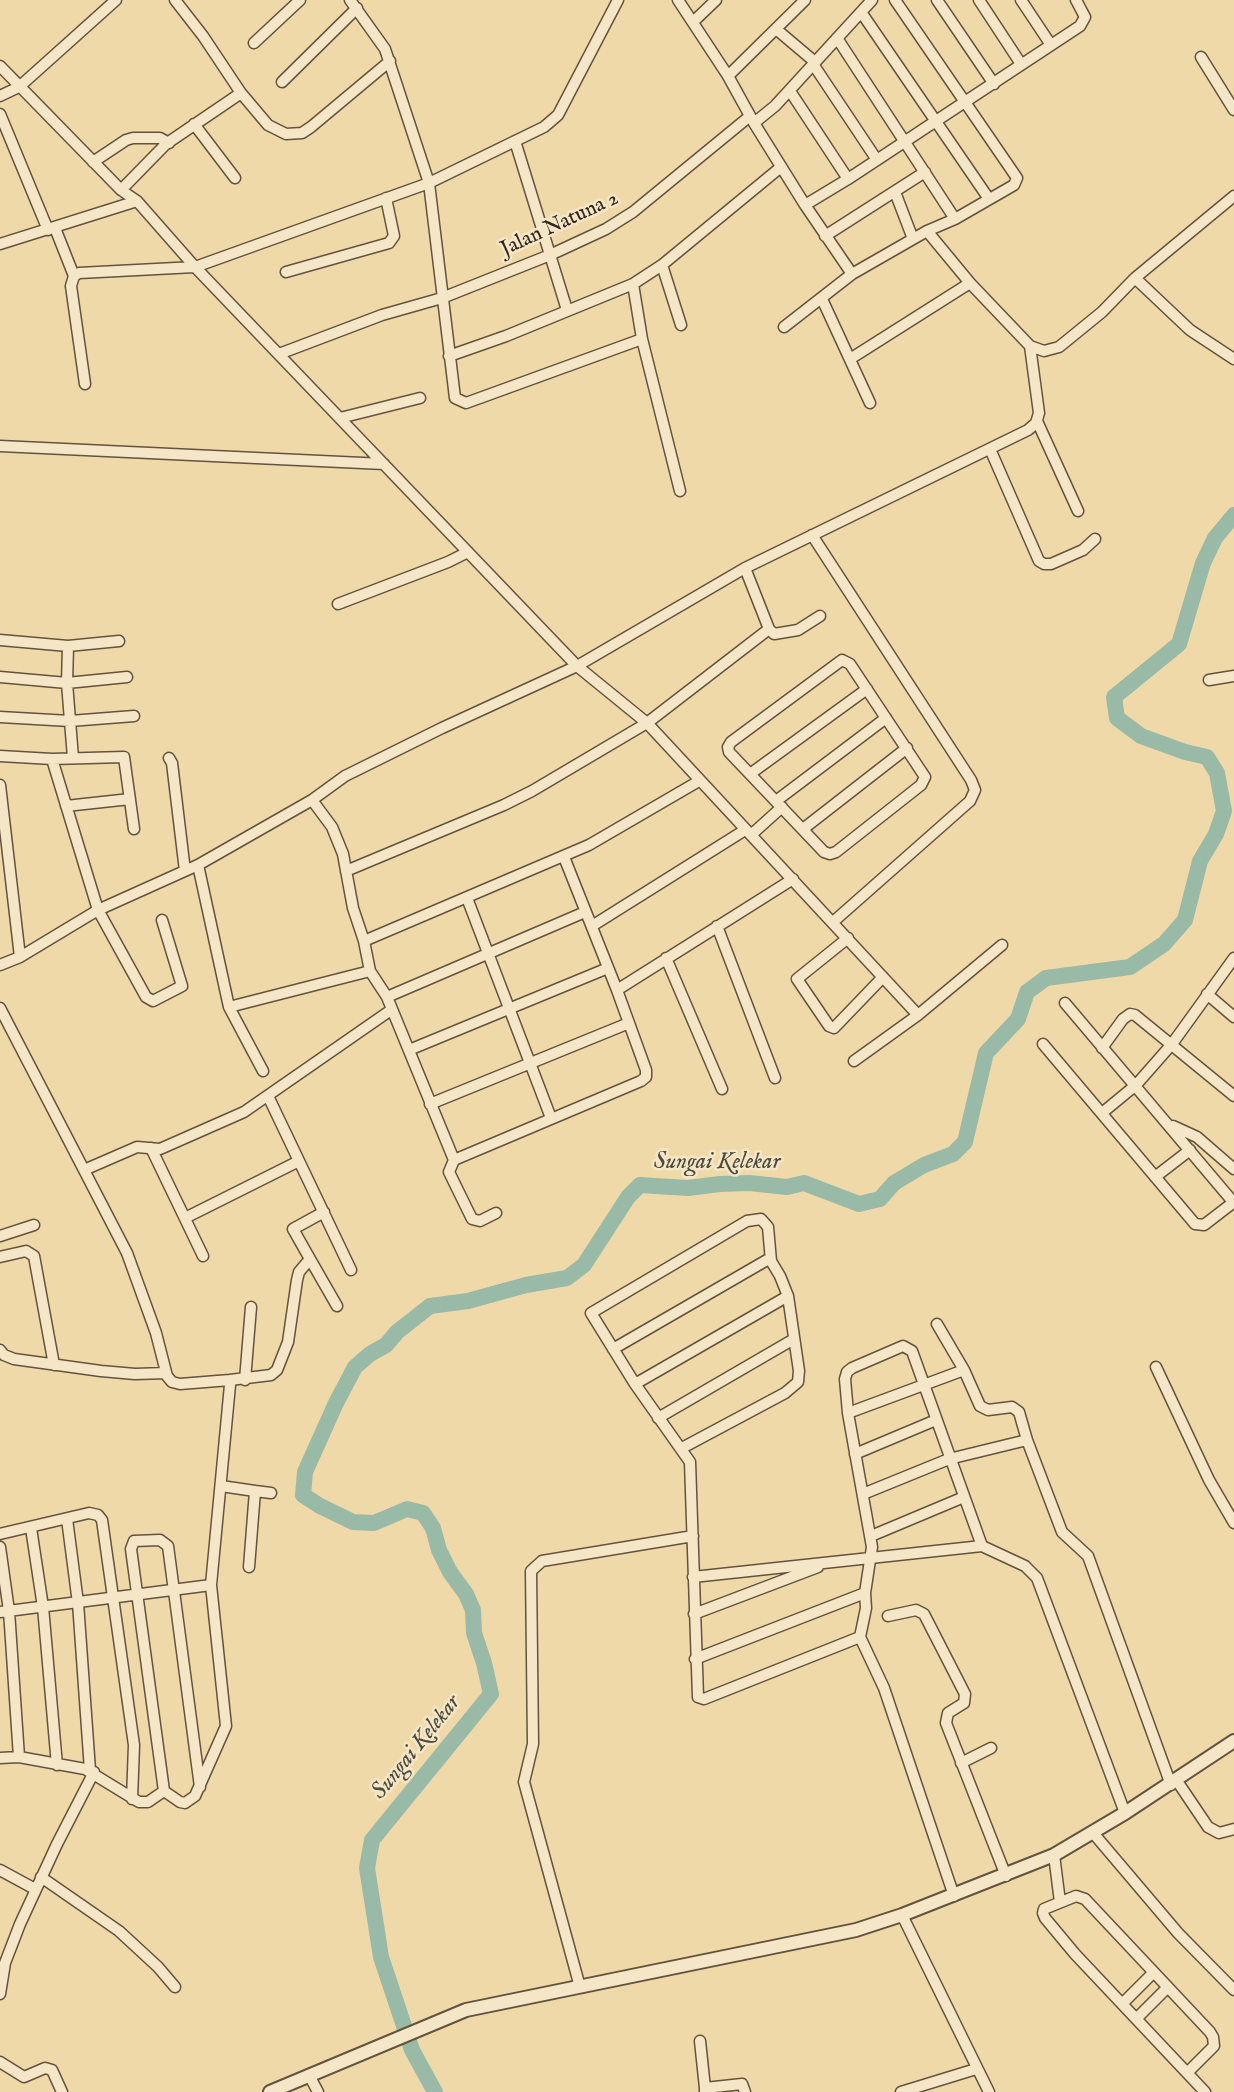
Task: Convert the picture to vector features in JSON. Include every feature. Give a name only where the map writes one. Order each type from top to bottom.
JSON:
[{"type":"street","points":[[0,96],[19,87],[116,0]]},
{"type":"street","points":[[174,0],[203,36],[241,93],[273,129],[286,134],[296,134],[311,127],[390,61]]},
{"type":"street","points":[[254,43],[300,0]]},
{"type":"street","points":[[74,276],[79,273],[195,267],[429,183],[544,127],[558,115],[618,0]]},
{"type":"street","points":[[678,0],[728,76],[805,205],[852,274]]},
{"type":"street","points":[[693,22],[716,0]]},
{"type":"street","points":[[728,76],[805,0]]},
{"type":"street","name":"Jalan Natuna 2","points":[[279,354],[382,315],[442,298],[550,255],[621,221],[752,120],[775,106],[873,0]]},
{"type":"street","points":[[784,327],[852,274],[1014,185],[1017,176],[895,0]]},
{"type":"street","points":[[937,0],[994,84]]},
{"type":"street","points":[[979,0],[1021,64]]},
{"type":"street","points":[[1021,0],[1051,45]]},
{"type":"street","points":[[805,205],[1080,26],[1085,21],[1084,14],[1076,0]]},
{"type":"street","points":[[282,82],[353,4],[377,36],[390,61],[429,183],[452,392],[458,401],[466,403],[642,339]]},
{"type":"street","points":[[861,12],[989,199]]},
{"type":"street","points":[[776,29],[814,63],[877,160]]},
{"type":"street","points":[[837,38],[955,219]]},
{"type":"street","points":[[1201,57],[1234,110]]},
{"type":"street","points":[[0,66],[121,190],[136,201],[195,267],[577,666],[647,723],[918,1014]]},
{"type":"street","points":[[790,91],[848,179]]},
{"type":"street","points":[[121,190],[169,143],[241,93]]},
{"type":"street","points":[[0,114],[74,276],[71,286],[85,384]]},
{"type":"street","points":[[194,124],[235,178]]},
{"type":"street","points":[[93,162],[133,138],[160,138],[169,143]]},
{"type":"street","points":[[514,141],[567,310]]},
{"type":"street","points":[[449,356],[633,284],[662,265],[781,167]]},
{"type":"street","points":[[825,236],[925,172]]},
{"type":"street","points":[[895,192],[913,239]]},
{"type":"street","points":[[927,232],[970,283],[1030,346],[1044,351],[1059,347],[1101,312],[1135,278],[1234,197]]},
{"type":"street","points":[[286,272],[389,243],[394,236],[386,198]]},
{"type":"street","points":[[0,244],[136,201]]},
{"type":"street","points":[[662,265],[681,325]]},
{"type":"street","points":[[1135,278],[1190,330],[1234,359]]},
{"type":"street","points":[[850,359],[970,283]]},
{"type":"street","points":[[633,284],[642,339],[680,491]]},
{"type":"street","points":[[822,299],[870,403]]},
{"type":"street","points":[[0,965],[20,957],[98,910],[198,866],[312,800],[345,776],[577,666],[745,568],[1028,430],[1037,421],[1039,413],[1030,346]]},
{"type":"street","points":[[340,418],[420,398]]},
{"type":"street","points":[[1037,421],[1078,511]]},
{"type":"street","points":[[0,446],[384,464]]},
{"type":"street","points":[[990,449],[1039,561],[1051,564],[1083,550],[1095,539]]},
{"type":"street","points":[[812,535],[975,790],[971,801],[833,922]]},
{"type":"street","points":[[338,604],[468,552]]},
{"type":"street","points":[[745,568],[768,629],[776,635],[793,632],[820,616]]},
{"type":"street","points":[[346,871],[518,799],[647,723],[768,629]]},
{"type":"street","points":[[0,640],[68,646],[119,641]]},
{"type":"street","points":[[68,646],[67,683],[74,758]]},
{"type":"street","points":[[844,660],[886,718],[925,775],[924,782],[830,855],[824,852],[730,752],[730,744],[844,660]]},
{"type":"street","points":[[1209,680],[1234,676]]},
{"type":"street","points":[[0,677],[67,683],[127,677]]},
{"type":"street","points":[[750,774],[867,689]]},
{"type":"street","points":[[0,717],[70,721],[134,716]]},
{"type":"street","points":[[592,926],[748,833],[779,804],[886,718]]},
{"type":"street","points":[[803,829],[907,748]]},
{"type":"street","points":[[0,756],[52,759],[124,758],[134,830]]},
{"type":"street","points":[[169,758],[172,763],[185,871]]},
{"type":"street","points":[[52,759],[98,910],[146,997],[153,1002],[179,989],[182,984],[162,920]]},
{"type":"street","points":[[364,941],[564,857],[605,837],[699,781]]},
{"type":"street","points":[[0,785],[20,957]]},
{"type":"street","points":[[66,806],[130,799]]},
{"type":"street","points":[[312,800],[335,833],[370,971],[387,997],[454,1160]]},
{"type":"street","points":[[496,1213],[477,1222],[472,1219],[449,1172],[454,1160],[644,1079],[646,1070],[564,857]]},
{"type":"street","points":[[198,866],[229,1007],[263,1071]]},
{"type":"street","points":[[617,990],[793,879]]},
{"type":"street","points":[[467,898],[551,1118]]},
{"type":"street","points":[[387,997],[585,912]]},
{"type":"street","points":[[717,926],[775,1078]]},
{"type":"street","points":[[848,938],[797,979],[829,1026],[834,1027],[884,977]]},
{"type":"street","points":[[854,1061],[918,1014],[1002,945]]},
{"type":"street","points":[[666,958],[722,1089]]},
{"type":"street","points":[[1102,1114],[1136,1085],[1172,1044],[1234,958]]},
{"type":"street","points":[[409,1050],[608,968]]},
{"type":"street","points":[[229,1007],[370,971]]},
{"type":"street","points":[[1207,994],[1234,1017]]},
{"type":"street","points":[[1043,1044],[1197,1226],[1204,1225],[1234,1203],[1170,1124],[1065,1003]]},
{"type":"street","points":[[0,1008],[127,1253],[156,1333],[166,1373],[172,1382],[180,1384],[245,1380],[271,1375],[277,1370],[288,1342],[299,1272],[310,1259]]},
{"type":"street","points":[[84,1170],[137,1147],[160,1149],[227,1120],[268,1096],[391,1010]]},
{"type":"street","points":[[1102,1048],[1124,1019],[1130,1014],[1138,1016],[1234,1096]]},
{"type":"street","points":[[430,1104],[629,1023]]},
{"type":"street","points":[[268,1096],[351,1270]]},
{"type":"street","points":[[1170,1124],[1193,1135],[1234,1169]]},
{"type":"street","points":[[151,1148],[203,1256]]},
{"type":"street","points":[[1155,1177],[1190,1150]]},
{"type":"street","points":[[185,1217],[299,1161]]},
{"type":"street","points":[[324,1212],[293,1229],[337,1306]]},
{"type":"street","points":[[682,1448],[795,1387],[799,1377],[788,1296],[771,1261],[768,1227],[761,1219],[747,1221],[591,1313],[635,1384],[682,1448],[692,1469],[696,1693],[702,1699],[860,1637]]},
{"type":"street","points":[[0,1237],[34,1225]]},
{"type":"street","points":[[0,1257],[26,1251],[34,1256],[54,1365]]},
{"type":"street","points":[[613,1349],[765,1261],[771,1261]]},
{"type":"street","points":[[635,1384],[788,1296]]},
{"type":"street","points":[[245,1380],[251,1307]]},
{"type":"street","points":[[937,1324],[964,1370],[978,1404],[988,1410],[1010,1407],[1016,1409],[1062,1532],[1088,1556],[1174,1783],[1208,1827],[1219,1833],[1234,1829]]},
{"type":"street","points":[[658,1418],[794,1339]]},
{"type":"street","points":[[954,1896],[884,1688],[860,1637],[872,1558],[871,1536],[848,1413],[845,1379],[852,1368],[902,1346],[912,1351],[982,1546]]},
{"type":"street","points":[[0,1350],[10,1359],[135,1374],[166,1373]]},
{"type":"street","points":[[1156,1367],[1209,1480],[1234,1523]]},
{"type":"street","points":[[848,1413],[964,1370]]},
{"type":"street","points":[[164,1791],[186,1803],[195,1796],[226,1726],[211,1585],[230,1380]]},
{"type":"street","points":[[855,1454],[936,1420]]},
{"type":"street","points":[[863,1494],[949,1459],[1027,1440]]},
{"type":"street","points":[[220,1486],[271,1493]]},
{"type":"street","points":[[249,1567],[254,1491]]},
{"type":"street","points":[[871,1536],[964,1497]]},
{"type":"street","points":[[0,1534],[89,1513],[98,1515],[102,1520],[134,1745],[132,1799]]},
{"type":"street","points":[[0,1994],[2,1968],[35,1889],[92,1771],[78,1603],[67,1519]]},
{"type":"street","points":[[31,1528],[43,1607],[57,1765]]},
{"type":"street","points":[[580,1987],[524,1782],[533,1744],[531,1571],[542,1561],[693,1536]]},
{"type":"street","points":[[164,1791],[131,1549],[134,1541],[160,1540],[167,1544],[200,1787]]},
{"type":"street","points":[[693,1577],[982,1546],[1025,1566],[1037,1578],[1125,1814]]},
{"type":"street","points":[[0,1547],[19,1757]]},
{"type":"street","points":[[694,1614],[834,1560]]},
{"type":"street","points":[[4,1612],[137,1597],[211,1585]]},
{"type":"street","points":[[695,1659],[865,1593]]},
{"type":"street","points":[[888,1616],[916,1610],[924,1614],[965,1694],[964,1703],[948,1713],[945,1720],[1006,1876]]},
{"type":"street","points":[[270,2092],[418,2028],[481,2006],[856,1930],[902,1916],[1054,1855],[1174,1783],[1234,1741]]},
{"type":"street","points":[[961,1763],[991,1748]]},
{"type":"street","points":[[2,1761],[19,1757],[92,1771],[132,1799],[144,1803],[164,1791]]},
{"type":"street","points":[[1094,1833],[1178,1933],[1234,1990]]},
{"type":"street","points":[[1054,1855],[1060,1902]]},
{"type":"street","points":[[0,1870],[35,1889]]},
{"type":"street","points":[[41,1877],[119,1931],[158,1967],[175,1987]]},
{"type":"street","points":[[1188,2072],[1212,2049],[1213,2037],[1085,1899],[1078,1896],[1044,1909],[1045,1918],[1205,2092]]},
{"type":"street","points":[[902,1916],[989,2092]]},
{"type":"street","points":[[1122,2004],[1153,1973]]},
{"type":"street","points":[[1137,2018],[1167,1988]]},
{"type":"street","points":[[701,2040],[705,2090],[742,2084],[745,2092]]},
{"type":"street","points":[[0,2062],[24,2077],[45,2067],[52,2070],[62,2092]]},
{"type":"street","points":[[901,2092],[976,2069]]},
{"type":"street","points":[[309,2075],[318,2092]]},
{"type":"waterway","name":"Sungai Kelekar","points":[[435,2092],[412,2050],[381,1957],[367,1868],[372,1840],[491,1694],[474,1633],[473,1610],[466,1594],[450,1572],[439,1550],[433,1528],[423,1513],[407,1509],[374,1523],[353,1522],[303,1495],[305,1472],[336,1403],[355,1367],[386,1345],[397,1332],[430,1306],[468,1301],[526,1285],[567,1278],[584,1265],[628,1197],[640,1185],[688,1188],[749,1183],[787,1187],[804,1183],[859,1204],[880,1199],[894,1183],[924,1165],[953,1154],[965,1142],[986,1053],[1018,1019],[1027,992],[1046,978],[1130,967],[1164,944],[1185,920],[1200,861],[1216,834],[1224,811],[1217,773],[1207,757],[1141,736],[1117,718],[1114,697],[1179,644],[1203,563],[1215,538],[1234,515]]}]
